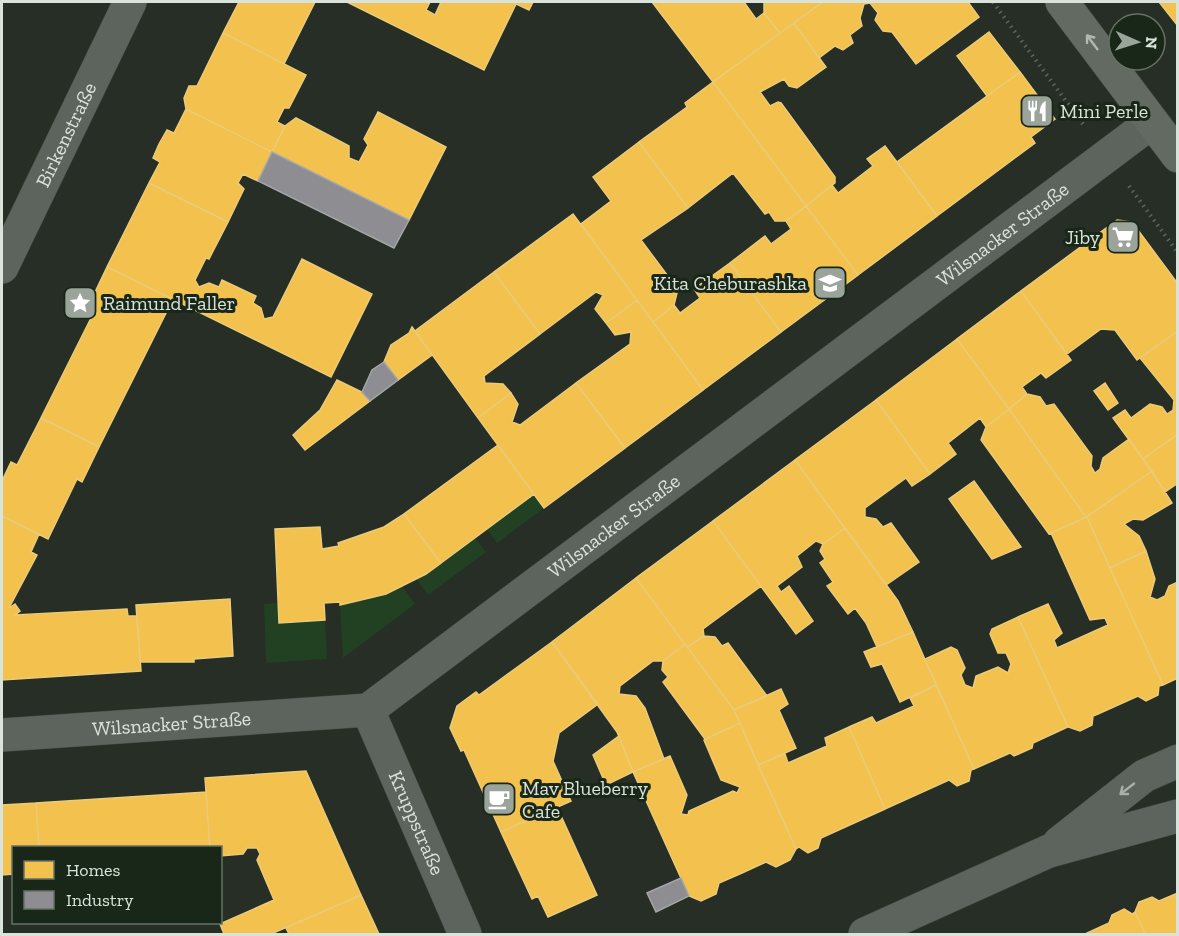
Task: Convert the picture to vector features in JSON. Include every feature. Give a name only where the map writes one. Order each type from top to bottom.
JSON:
[{"type":"main road","points":[[1062,2],[1178,156]]},
{"type":"street","name":"Birkenstraße","points":[[2,267],[130,2]]},
{"type":"street","name":"Wilsnacker Straße","points":[[2,735],[368,710],[1152,122]]},
{"type":"street","name":"Kruppstraße","points":[[368,710],[465,934]]},
{"type":"street","points":[[1049,851],[1144,776],[1178,761]]},
{"type":"street","points":[[865,934],[1049,851],[1178,816]]},
{"type":"green space","points":[[534,494],[544,508],[497,543],[487,529]]},
{"type":"green space","points":[[475,538],[486,552],[428,595],[416,579]]},
{"type":"green space","points":[[402,586],[415,604],[343,658],[340,605],[386,594]]},
{"type":"green space","points":[[278,603],[279,622],[325,620],[327,659],[266,663],[264,604]]},
{"type":"building: Homes","points":[[239,2],[315,2],[284,64],[223,33]]},
{"type":"building: Homes","points":[[347,2],[430,2],[426,10],[435,15],[441,2],[512,2],[516,4],[484,70]]},
{"type":"building: Homes","points":[[512,2],[533,2],[529,10]]},
{"type":"building: Homes","points":[[652,2],[744,2],[756,19],[764,13],[780,33],[713,82]]},
{"type":"building: Homes","points":[[764,2],[823,2],[780,33],[764,13]]},
{"type":"building: Homes","points":[[823,2],[968,2],[979,17],[916,64],[892,32],[883,31],[875,20],[878,13],[870,3],[864,4],[860,18],[862,26],[850,35],[853,43],[843,50],[835,46],[819,58],[794,23]]},
{"type":"building: Homes","points":[[1159,2],[1178,2],[1178,26],[1167,12]]},
{"type":"building: Homes","points":[[794,23],[826,67],[797,88],[789,86],[784,79],[760,92],[770,106],[781,103],[835,177],[835,183],[806,206],[713,82]]},
{"type":"building: Homes","points":[[989,32],[1020,72],[987,96],[957,56]]},
{"type":"building: Homes","points":[[223,33],[306,75],[289,108],[284,108],[277,122],[285,126],[272,152],[186,109],[184,98],[189,86],[197,86]]},
{"type":"building: Homes","points":[[1020,72],[1055,119],[1031,137],[1035,143],[937,216],[897,162]]},
{"type":"building: Homes","points":[[713,82],[806,206],[786,221],[775,221],[769,212],[765,214],[733,173],[688,208],[639,142],[687,107],[685,103]]},
{"type":"building: Homes","points":[[186,109],[272,152],[258,181],[243,174],[238,183],[244,189],[228,222],[149,183],[160,162],[153,158],[159,144],[167,130],[174,133]]},
{"type":"building: Homes","points":[[378,112],[446,147],[409,220],[272,152],[285,126],[296,118],[349,146],[349,158],[359,162],[368,145],[364,139]]},
{"type":"building: Homes","points":[[639,142],[688,208],[641,240],[673,283],[671,285],[677,293],[674,305],[653,322],[581,224],[611,201],[593,177]]},
{"type":"building: Homes","points":[[885,146],[937,216],[858,275],[806,206],[832,185],[838,193],[873,166],[867,159]]},
{"type":"building: Homes","points":[[149,183],[228,222],[195,280],[199,287],[209,283],[219,287],[222,280],[256,296],[253,303],[261,308],[264,319],[273,317],[302,259],[372,294],[331,377],[107,267]]},
{"type":"building: Homes","points":[[806,206],[858,275],[781,332],[730,263],[765,236],[771,244],[791,229],[786,221]]},
{"type":"building: Homes","points":[[573,214],[637,300],[606,323],[595,309],[603,295],[596,292],[540,334],[494,272]]},
{"type":"building: Homes","points":[[1117,220],[1132,222],[1178,284],[1178,331],[1137,360],[1115,330],[1101,329],[1067,354],[1021,291]]},
{"type":"building: Homes","points":[[730,263],[781,332],[703,390],[653,322],[674,305],[680,313],[700,298],[694,289]]},
{"type":"building: Homes","points":[[107,267],[173,299],[99,447],[41,418],[92,316],[85,313]]},
{"type":"building: Homes","points":[[494,272],[540,334],[484,376],[485,383],[503,384],[511,393],[478,418],[415,331]]},
{"type":"building: Homes","points":[[1021,291],[1071,360],[1046,378],[1041,373],[1022,387],[1027,394],[1009,409],[957,339]]},
{"type":"building: Homes","points":[[637,300],[703,390],[625,448],[576,383],[630,344],[631,332],[615,335],[606,323]]},
{"type":"building: Homes","points":[[412,327],[432,355],[398,380],[384,362],[391,345],[409,333]]},
{"type":"building: Homes","points":[[1178,331],[1178,434],[1143,459],[1113,418],[1125,410],[1131,418],[1150,404],[1162,407],[1167,414],[1173,410],[1174,400],[1140,358]]},
{"type":"building: Homes","points":[[957,339],[1009,409],[986,427],[980,418],[948,443],[956,454],[930,474],[876,400]]},
{"type":"building: Homes","points":[[337,380],[362,392],[370,401],[305,450],[293,435],[320,410]]},
{"type":"building: Homes","points":[[576,383],[625,448],[544,508],[478,418],[511,393],[518,404],[512,422],[520,425]]},
{"type":"building: Homes","points":[[1105,383],[1118,403],[1108,410],[1094,391]]},
{"type":"building: Homes","points":[[1027,394],[1040,397],[1046,406],[1054,404],[1092,456],[1091,466],[1095,473],[1100,469],[1103,458],[1129,439],[1152,471],[1086,517],[1009,409]]},
{"type":"building: Homes","points":[[876,400],[930,474],[912,486],[906,478],[865,508],[865,517],[876,519],[883,527],[891,523],[919,562],[886,585],[795,460]]},
{"type":"building: Homes","points":[[1009,409],[1086,517],[1049,534],[981,440],[986,427]]},
{"type":"building: Homes","points":[[41,418],[99,447],[82,482],[77,479],[48,539],[2,516],[2,481],[11,462],[17,465]]},
{"type":"building: Homes","points":[[1178,434],[1178,483],[1165,492],[1143,459]]},
{"type":"building: Homes","points":[[498,445],[534,494],[441,563],[404,514]]},
{"type":"building: Homes","points":[[795,460],[845,528],[823,544],[816,541],[797,556],[802,567],[777,586],[781,592],[789,586],[813,621],[796,634],[713,521]]},
{"type":"building: Homes","points":[[1152,471],[1172,503],[1143,520],[1133,519],[1124,524],[1139,536],[1146,551],[1110,568],[1087,517]]},
{"type":"building: Homes","points":[[974,481],[1021,547],[992,559],[949,499]]},
{"type":"building: Homes","points":[[404,514],[441,563],[426,574],[386,594],[340,605],[340,602],[324,603],[325,620],[279,623],[275,529],[320,527],[322,549],[339,546],[338,543],[384,527]]},
{"type":"building: Homes","points":[[2,516],[39,534],[31,552],[37,555],[9,608],[15,604],[20,611],[15,615],[127,609],[128,616],[137,616],[141,671],[2,680]]},
{"type":"building: Homes","points":[[1087,517],[1163,685],[1159,686],[1158,695],[1146,701],[1138,696],[1093,716],[1092,725],[1080,731],[1068,727],[1018,617],[1048,604],[1062,633],[1054,640],[1057,648],[1108,625],[1105,618],[1090,620],[1051,533]]},
{"type":"building: Homes","points":[[713,521],[761,586],[703,629],[704,636],[687,647],[636,578]]},
{"type":"building: Homes","points":[[845,528],[898,601],[913,632],[877,647],[866,623],[855,608],[848,614],[827,586],[833,582],[820,563],[825,559],[820,551],[823,544]]},
{"type":"building: Homes","points":[[1146,551],[1155,579],[1150,597],[1157,600],[1165,596],[1169,586],[1178,582],[1178,678],[1163,685],[1110,568]]},
{"type":"building: Homes","points":[[636,578],[685,644],[663,661],[653,661],[620,686],[619,694],[636,696],[645,708],[664,759],[633,772],[617,732],[552,642]]},
{"type":"building: Homes","points":[[230,599],[233,656],[194,659],[194,662],[140,662],[136,605]]},
{"type":"building: Homes","points":[[1018,617],[1068,727],[1033,743],[1032,748],[1014,756],[1010,753],[974,769],[925,659],[951,647],[957,650],[965,668],[961,675],[965,685],[973,688],[976,676],[998,667],[1008,673],[1011,664],[1006,653],[998,653],[990,634],[992,629]]},
{"type":"building: Homes","points":[[913,632],[936,685],[900,702],[882,664],[871,667],[864,652]]},
{"type":"building: Homes","points":[[704,636],[715,637],[722,646],[728,643],[767,696],[734,710],[687,647]]},
{"type":"building: Homes","points":[[552,642],[598,704],[559,733],[553,761],[571,801],[501,832],[464,750],[461,751],[450,728],[457,706],[476,692],[479,695]]},
{"type":"building: Homes","points":[[685,644],[734,710],[740,723],[705,739],[663,682],[668,677],[662,670],[663,661]]},
{"type":"building: Homes","points":[[936,685],[974,769],[971,770],[969,781],[957,786],[949,780],[885,809],[849,727],[872,717],[876,723],[914,706],[910,698]]},
{"type":"building: Homes","points":[[781,689],[788,704],[779,710],[796,748],[758,765],[734,710]]},
{"type":"building: Homes","points":[[740,723],[796,849],[790,860],[776,867],[766,862],[719,883],[716,894],[701,901],[689,896],[633,772],[670,756],[687,795],[681,814],[688,815],[689,811],[733,791],[737,793],[740,787],[721,780],[704,740]]},
{"type":"building: Homes","points":[[849,727],[885,809],[821,838],[818,848],[808,853],[799,847],[796,849],[758,765],[785,754],[788,763],[827,746],[825,738]]},
{"type":"building: Homes","points":[[619,736],[633,772],[606,785],[593,755]]},
{"type":"building: Homes","points":[[306,771],[361,895],[271,934],[224,934],[220,924],[274,900],[257,860],[260,854],[257,848],[247,848],[243,854],[222,856],[222,846],[210,846],[205,778]]},
{"type":"building: Homes","points":[[206,792],[210,846],[39,846],[36,803]]},
{"type":"building: Homes","points":[[36,803],[39,846],[12,846],[12,874],[2,875],[2,805]]},
{"type":"building: Homes","points":[[557,807],[597,895],[548,917],[538,896],[532,899],[501,832]]},
{"type":"building: Homes","points":[[1178,893],[1178,934],[1145,934],[1135,912],[1139,902],[1152,897],[1159,901]]},
{"type":"building: Homes","points":[[361,895],[379,934],[289,934],[286,928]]},
{"type":"building: Homes","points":[[1124,909],[1132,914],[1135,912],[1145,934],[1085,934],[1109,923],[1112,915]]},
{"type":"building: Industry","points":[[272,152],[409,220],[394,248],[258,181]]},
{"type":"building: Industry","points":[[384,362],[398,380],[370,401],[362,392],[372,370]]},
{"type":"building: Industry","points":[[681,878],[689,896],[656,912],[647,893]]},
{"type":"place","name":"Mini Perle","points":[[1037,111]]},
{"type":"place","name":"Jiby","points":[[1123,237]]},
{"type":"place","name":"Kita Cheburashka","points":[[830,283]]},
{"type":"place","name":"Raimund Faller","points":[[80,303]]},
{"type":"place","name":"Mav Blueberry Cafe","points":[[499,799]]}]
